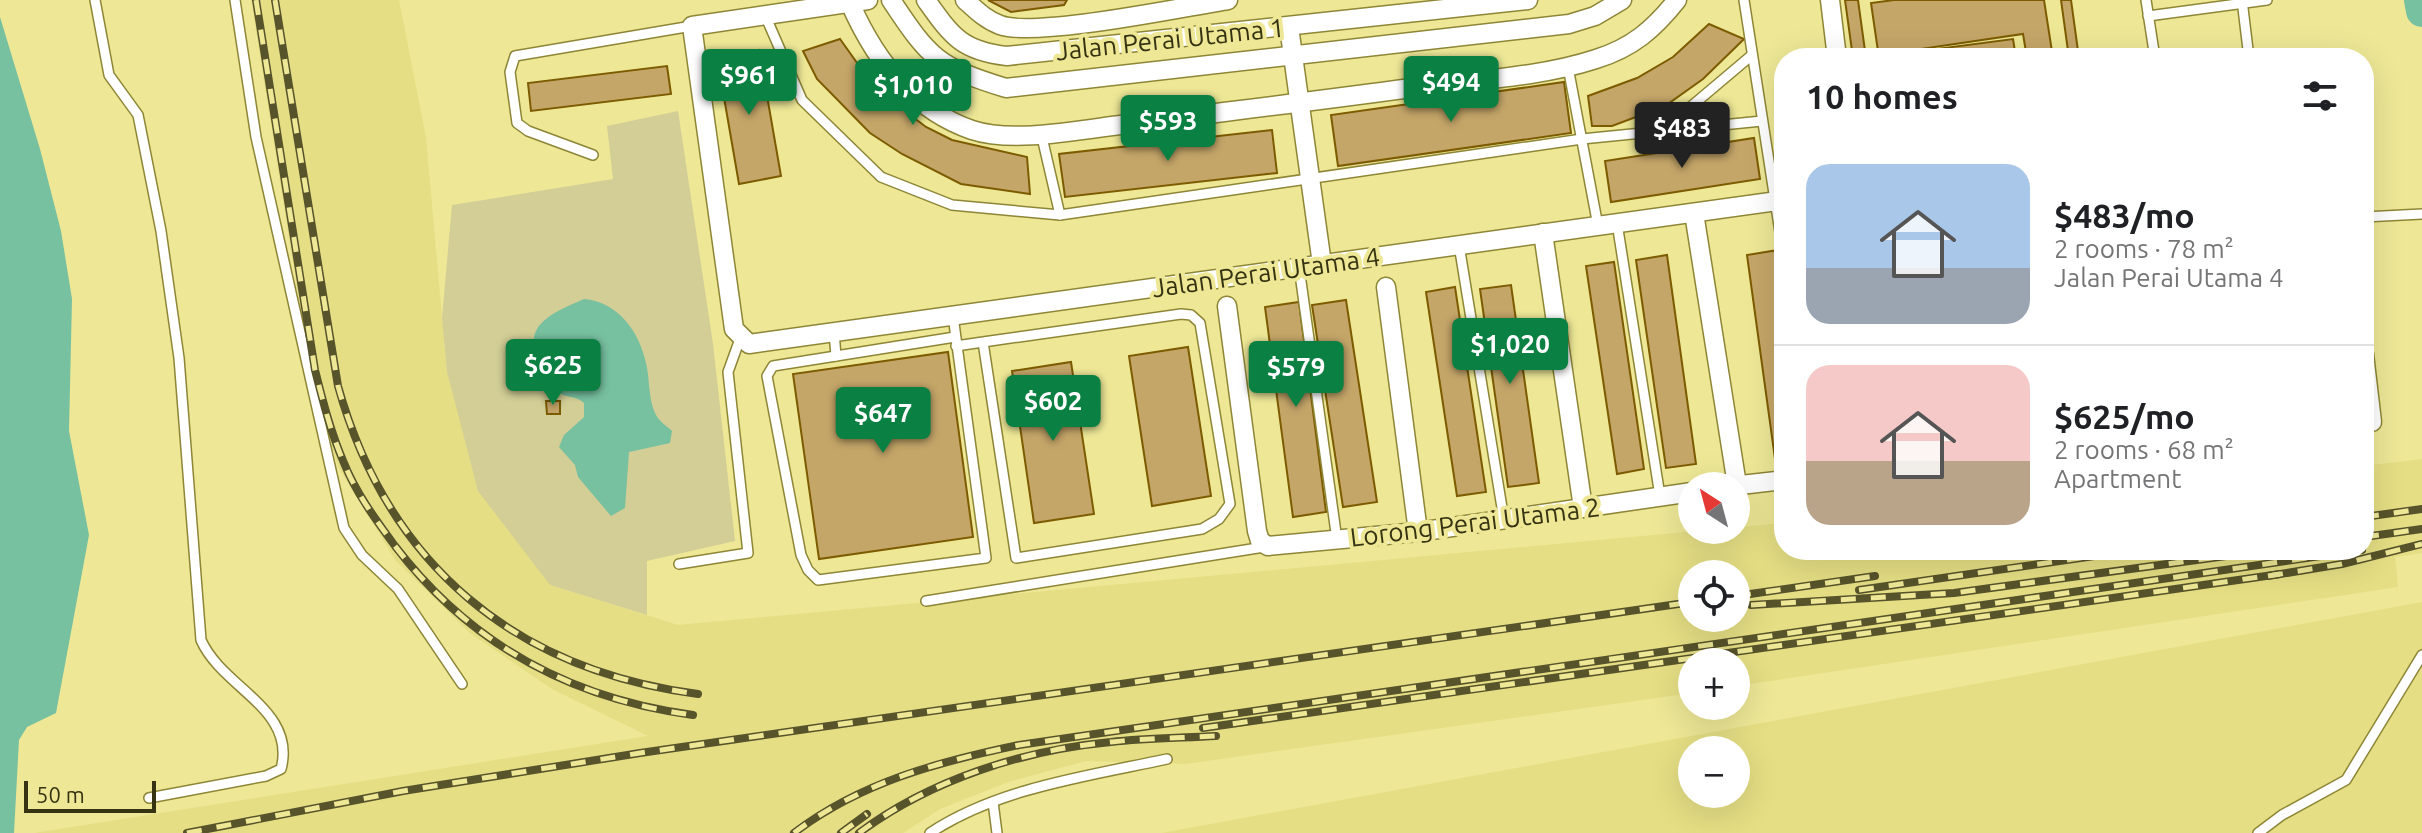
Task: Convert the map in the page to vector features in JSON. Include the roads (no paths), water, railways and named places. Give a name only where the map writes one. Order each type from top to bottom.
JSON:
[{"type":"street","name":"Jalan Perai Utama 1","points":[[891,0],[924,50],[943,65],[1006,88],[1569,24],[1595,16],[1622,0]]},
{"type":"street","name":"Jalan Perai Utama 1","points":[[926,0],[949,33],[964,45],[985,54],[1007,56],[1289,27],[1436,5],[1528,0]]},
{"type":"street","name":"Jalan Perai Utama 1","points":[[965,0],[983,17],[1003,27],[1064,26],[1228,0]]},
{"type":"street","points":[[1094,0],[1097,20]]},
{"type":"street","points":[[745,340],[734,329],[692,26],[859,1],[865,39],[884,67],[917,99],[974,131],[1041,133],[1568,67],[1622,49],[1653,31],[1677,0]]},
{"type":"street","points":[[1830,0],[1836,48]]},
{"type":"street","points":[[1436,5],[1440,39]]},
{"type":"street","points":[[1289,27],[1322,264]]},
{"type":"street","name":"Jalan Perai Utama 4","points":[[745,340],[834,332],[1774,202]]},
{"type":"street","points":[[1694,213],[1733,472]]},
{"type":"street","points":[[1543,233],[1583,508]]},
{"type":"street","points":[[1386,287],[1418,532]]},
{"type":"street","points":[[1227,306],[1264,544]]},
{"type":"street","points":[[1750,484],[1774,481]]},
{"type":"street","name":"Lorong Perai Utama 2","points":[[1264,544],[1418,532],[1678,494]]},
{"type":"lane","points":[[95,0],[109,75],[138,115],[161,231],[179,358],[201,640],[208,657],[281,727],[284,756],[281,769],[266,776],[149,798]]},
{"type":"lane","points":[[235,0],[256,137],[344,528],[362,555],[398,589],[430,632],[462,684]]},
{"type":"lane","points":[[1744,0],[1762,121],[1774,174]]},
{"type":"lane","points":[[2146,0],[2153,48]]},
{"type":"lane","points":[[2148,16],[2267,0]]},
{"type":"lane","points":[[2242,1],[2248,48]]},
{"type":"lane","points":[[765,15],[802,100],[881,177],[952,205],[1060,215],[1311,181],[1582,139],[1762,121]]},
{"type":"lane","points":[[593,155],[528,131],[517,123],[510,72],[515,56],[692,26]]},
{"type":"lane","points":[[1662,131],[1752,55]]},
{"type":"lane","points":[[1568,67],[1582,139],[1608,224],[1660,497]]},
{"type":"lane","points":[[1041,133],[1060,215]]},
{"type":"lane","points":[[2374,216],[2422,214]]},
{"type":"lane","points":[[1459,245],[1504,520]]},
{"type":"lane","points":[[1299,267],[1337,540]]},
{"type":"lane","points":[[953,316],[956,342],[986,558],[818,580],[808,570],[801,555],[767,376],[773,366],[836,356],[956,342],[983,342],[1191,315],[1200,323],[1230,504],[1219,519],[1202,529],[1016,558],[983,342]]},
{"type":"lane","points":[[834,332],[836,356]]},
{"type":"lane","points":[[679,564],[748,553],[728,372],[745,340]]},
{"type":"lane","points":[[926,601],[1264,544]]},
{"type":"lane","points":[[2258,833],[2282,815],[2346,780],[2422,655]]},
{"type":"lane","points":[[930,833],[993,802],[1060,782],[1167,759]]},
{"type":"lane","points":[[993,802],[997,833]]},
{"type":"waterway","points":[[2420,0],[2422,11]]},
{"type":"railway","points":[[256,0],[315,370],[335,440],[360,496],[424,581],[456,612],[490,638],[527,661],[606,696],[693,715]]},
{"type":"railway","points":[[275,0],[338,386],[360,450],[390,506],[426,556],[468,598],[517,633],[572,661],[632,681],[698,694]]},
{"type":"railway","points":[[2374,516],[2422,509]]},
{"type":"railway","points":[[2374,536],[2422,529]]},
{"type":"railway","points":[[2374,556],[2422,544]]},
{"type":"railway","points":[[1859,590],[2067,560]]},
{"type":"railway","points":[[1751,605],[1954,593],[2197,560]]},
{"type":"railway","points":[[794,833],[846,800],[901,776],[1019,745],[2293,560]]},
{"type":"railway","points":[[2268,576],[2358,560]]},
{"type":"railway","points":[[1203,728],[2280,574]]},
{"type":"railway","points":[[1750,594],[1875,576]]},
{"type":"railway","points":[[187,833],[403,791],[640,753],[1678,604]]},
{"type":"railway","points":[[859,833],[887,814],[947,783],[1011,760],[1111,742],[1216,736]]},
{"type":"railway","points":[[841,833],[867,814]]}]
